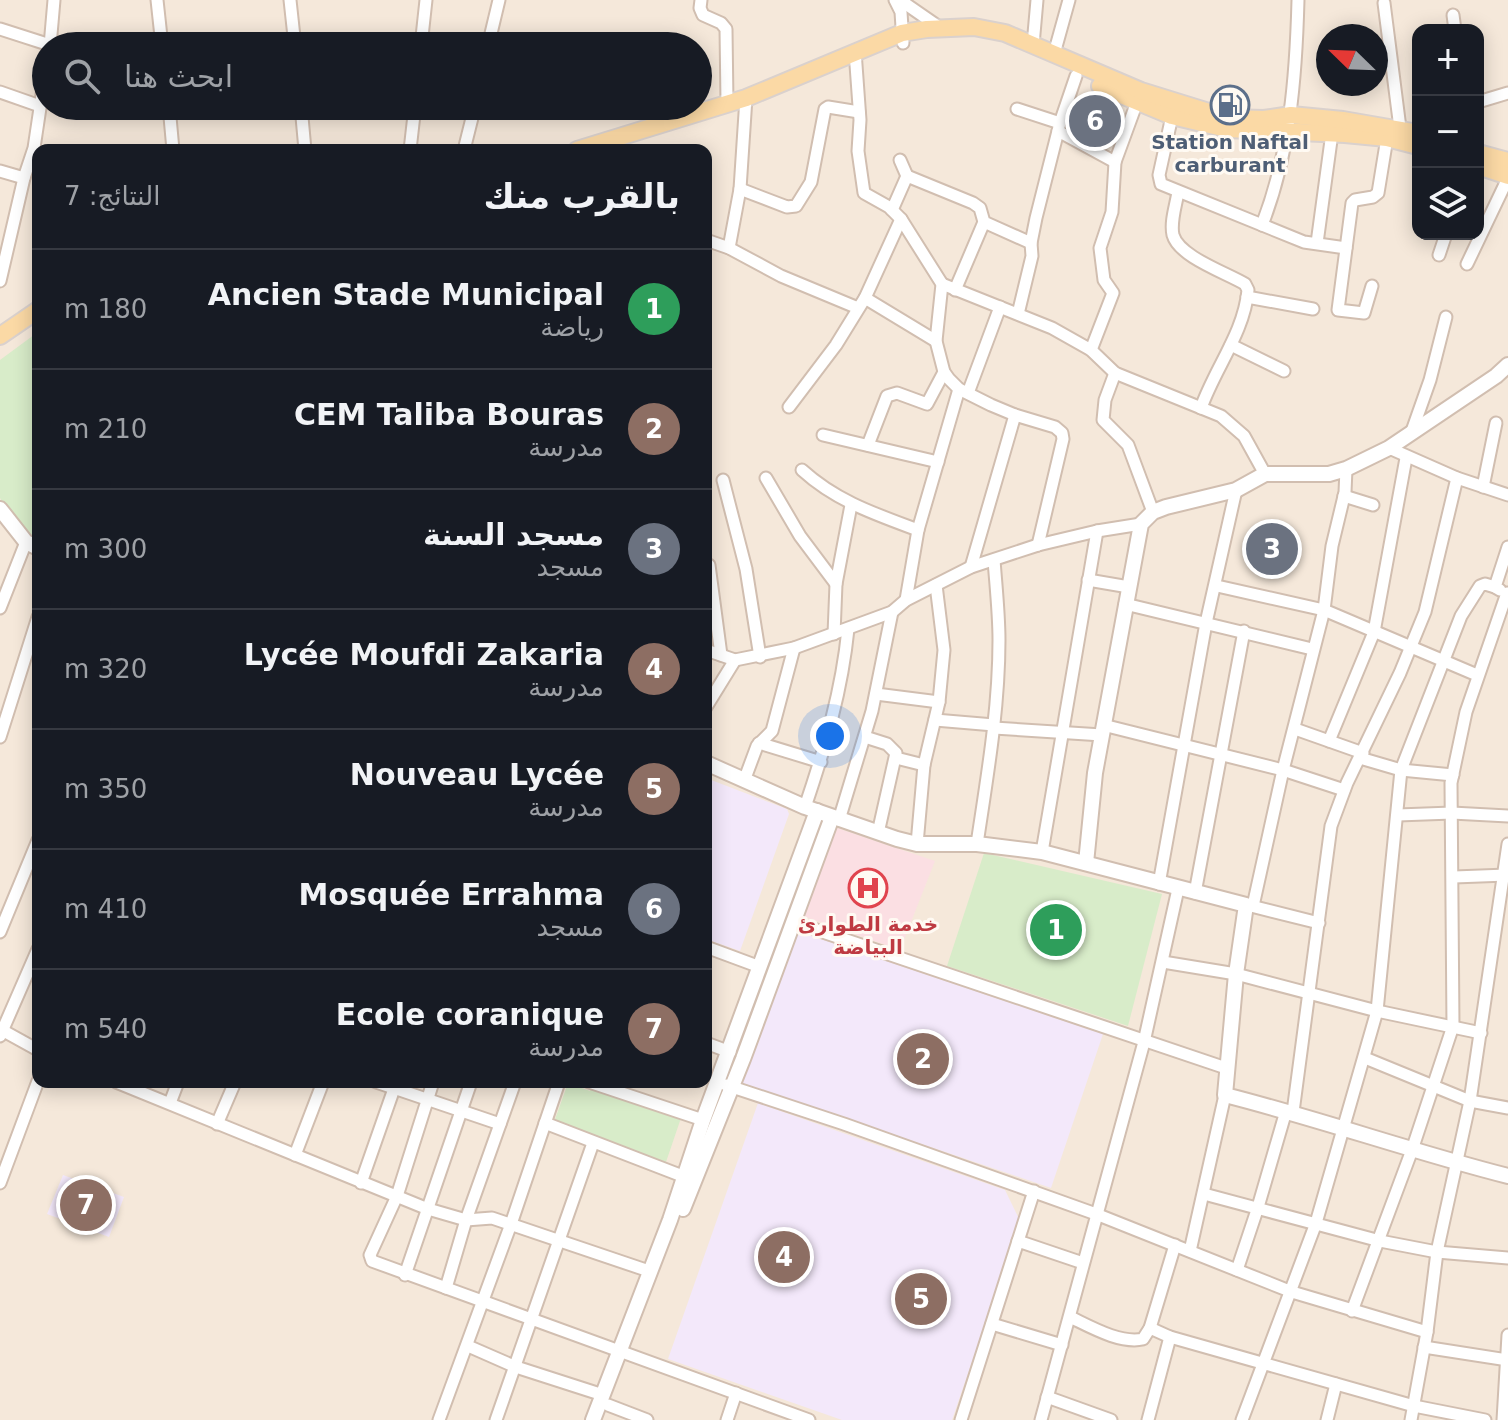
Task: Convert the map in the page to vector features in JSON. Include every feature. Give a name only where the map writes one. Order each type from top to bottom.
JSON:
[{"type":"main road","points":[[712,108],[746,98],[855,51],[903,38],[974,27],[1033,45],[1141,91],[1228,118],[1394,133],[1412,143]]},
{"type":"main road","points":[[945,31],[990,37],[1172,116],[1227,129],[1289,123],[1332,133],[1412,133]]},
{"type":"main road","points":[[596,144],[673,120]]},
{"type":"main road","points":[[1484,155],[1508,161]]},
{"type":"main road","points":[[1483,168],[1508,177]]},
{"type":"main road","points":[[0,336],[32,314]]},
{"type":"main road","points":[[0,345],[32,324]]},
{"type":"street","points":[[51,32],[54,0]]},
{"type":"street","points":[[157,0],[160,32]]},
{"type":"street","points":[[290,0],[293,32]]},
{"type":"street","points":[[423,32],[426,0]]},
{"type":"street","points":[[491,32],[499,0]]},
{"type":"street","points":[[701,0],[703,15],[721,23],[727,32],[727,103]]},
{"type":"street","points":[[898,0],[945,31]]},
{"type":"street","points":[[898,0],[903,38]]},
{"type":"street","points":[[1033,45],[1037,0]]},
{"type":"street","points":[[1054,54],[1069,0]]},
{"type":"street","points":[[1262,225],[1277,187],[1289,123],[1298,0]]},
{"type":"street","points":[[1372,286],[1364,313],[1338,310],[1353,201],[1376,196],[1394,133],[1384,3]]},
{"type":"street","points":[[1453,15],[1454,24]]},
{"type":"street","points":[[0,29],[32,40]]},
{"type":"street","points":[[855,51],[858,151],[864,193],[901,219],[942,284],[1060,332],[1091,350],[1115,373],[1221,416],[1238,428],[1252,447],[1265,474]]},
{"type":"street","points":[[1018,314],[1030,268],[1031,243],[1059,127],[1076,76]]},
{"type":"street","points":[[0,92],[32,103]]},
{"type":"street","points":[[1484,100],[1508,93]]},
{"type":"street","points":[[729,248],[740,189],[746,98]]},
{"type":"street","points":[[1091,350],[1113,293],[1104,280],[1105,270],[1100,253],[1112,212],[1115,162],[1137,102]]},
{"type":"street","points":[[740,189],[787,207],[796,206],[811,182],[825,109],[859,112]]},
{"type":"street","points":[[1017,109],[1059,127],[1115,162]]},
{"type":"street","points":[[1172,116],[1159,175],[1161,184],[1304,242],[1346,248]]},
{"type":"street","points":[[36,144],[39,120]]},
{"type":"street","points":[[170,120],[172,144]]},
{"type":"street","points":[[302,120],[304,144]]},
{"type":"street","points":[[411,144],[413,120]]},
{"type":"street","points":[[466,144],[472,120]]},
{"type":"street","points":[[1317,243],[1332,133]]},
{"type":"street","points":[[0,281],[5,238],[32,159]]},
{"type":"street","points":[[900,160],[907,176],[980,208],[984,222],[955,290]]},
{"type":"street","points":[[0,171],[24,178]]},
{"type":"street","points":[[892,210],[907,176]]},
{"type":"street","points":[[1467,264],[1508,177]]},
{"type":"street","points":[[1178,192],[1172,226],[1175,240],[1204,263],[1245,284],[1248,290],[1240,326],[1211,380],[1201,408]]},
{"type":"street","points":[[789,407],[836,345],[861,303],[901,219]]},
{"type":"street","points":[[984,222],[1031,243]]},
{"type":"street","points":[[1439,255],[1444,240]]},
{"type":"street","points":[[712,242],[781,276],[861,303],[936,341]]},
{"type":"street","points":[[942,284],[936,341],[944,372],[963,391],[1015,415],[1055,427],[1062,433],[1038,545]]},
{"type":"street","points":[[1247,297],[1313,309]]},
{"type":"street","points":[[906,600],[918,530],[938,462],[963,391],[1000,307]]},
{"type":"street","points":[[1412,431],[1430,380],[1446,317]]},
{"type":"street","points":[[1231,345],[1284,371]]},
{"type":"street","points":[[1086,863],[1103,730],[1141,524],[1153,512],[1236,490],[1265,474],[1329,474],[1346,469],[1389,448],[1508,365]]},
{"type":"street","points":[[868,445],[887,396],[897,393],[927,404],[944,372]]},
{"type":"street","points":[[1115,373],[1105,400],[1103,420],[1128,445],[1153,512]]},
{"type":"street","points":[[971,567],[1015,415]]},
{"type":"street","points":[[1483,487],[1496,423]]},
{"type":"street","points":[[823,435],[938,462]]},
{"type":"street","points":[[1389,448],[1406,458],[1508,495]]},
{"type":"street","points":[[1329,741],[1374,632],[1406,458]]},
{"type":"street","points":[[1190,1251],[1225,1095],[1236,974],[1312,649],[1324,610],[1346,469]]},
{"type":"street","points":[[802,470],[823,488],[851,505],[918,530]]},
{"type":"street","points":[[766,478],[800,536],[836,584]]},
{"type":"street","points":[[1237,1270],[1290,1112],[1331,826],[1344,790],[1411,649],[1425,612],[1457,478]]},
{"type":"street","points":[[723,480],[746,569],[760,657]]},
{"type":"street","points":[[1159,884],[1206,623],[1217,586],[1236,490]]},
{"type":"street","points":[[1344,496],[1373,505]]},
{"type":"street","points":[[834,634],[836,584],[851,505]]},
{"type":"street","points":[[0,509],[32,545],[0,608]]},
{"type":"street","points":[[712,652],[735,660],[794,648],[892,612],[906,600],[971,567],[1038,545],[1141,524]]},
{"type":"street","points":[[1042,852],[1097,531]]},
{"type":"street","points":[[1495,587],[1508,547]]},
{"type":"street","points":[[977,844],[994,726],[999,639],[994,560]]},
{"type":"street","points":[[1088,580],[1129,587]]},
{"type":"street","points":[[1242,1420],[1316,1223],[1377,1011],[1401,770],[1442,662],[1471,598],[1483,584],[1507,594],[1477,675],[1453,775],[1453,1026],[1380,1241],[1352,1311]]},
{"type":"street","points":[[917,844],[924,765],[939,702],[944,650],[936,585]]},
{"type":"street","points":[[1217,586],[1324,610],[1477,675]]},
{"type":"street","points":[[712,588],[721,655]]},
{"type":"street","points":[[1125,604],[1312,649]]},
{"type":"street","points":[[593,1420],[605,1400],[725,1085],[836,818],[865,737],[892,612]]},
{"type":"street","points":[[623,1353],[703,1120],[725,1085],[730,1052],[811,809],[844,669],[848,629]]},
{"type":"street","points":[[1195,893],[1244,631]]},
{"type":"street","points":[[0,737],[32,636]]},
{"type":"street","points":[[744,781],[759,743],[772,731],[794,648]]},
{"type":"street","points":[[712,697],[735,660]]},
{"type":"street","points":[[876,694],[939,702]]},
{"type":"street","points":[[935,720],[1061,731],[1103,730],[1184,745],[1283,770],[1344,790]]},
{"type":"street","points":[[1295,729],[1401,770],[1453,775]]},
{"type":"street","points":[[865,737],[896,750],[878,833]]},
{"type":"street","points":[[759,743],[821,762]]},
{"type":"street","points":[[896,758],[924,765]]},
{"type":"street","points":[[712,766],[811,809],[917,844],[977,844],[1042,852],[1319,923]]},
{"type":"street","points":[[1398,815],[1452,813],[1508,816]]},
{"type":"street","points":[[1411,1420],[1437,1252],[1470,1101],[1494,934],[1506,875],[1508,844]]},
{"type":"street","points":[[0,932],[32,855]]},
{"type":"street","points":[[1454,877],[1506,875]]},
{"type":"street","points":[[1041,1420],[1144,1042],[1178,889]]},
{"type":"street","points":[[793,922],[1226,1068]]},
{"type":"street","points":[[1494,934],[1508,937]]},
{"type":"street","points":[[712,949],[760,967]]},
{"type":"street","points":[[32,962],[1,1032],[32,1047]]},
{"type":"street","points":[[1163,962],[1236,974],[1377,1011],[1481,1033]]},
{"type":"street","points":[[712,1045],[730,1052]]},
{"type":"street","points":[[1365,1058],[1470,1101],[1508,1108]]},
{"type":"street","points":[[725,1085],[1034,1191],[1292,1292],[1427,1332]]},
{"type":"street","points":[[0,1183],[35,1088]]},
{"type":"street","points":[[131,1088],[428,1209],[466,1220],[492,1218],[649,1271]]},
{"type":"street","points":[[170,1103],[176,1088]]},
{"type":"street","points":[[217,1124],[232,1088]]},
{"type":"street","points":[[295,1155],[321,1088]]},
{"type":"street","points":[[361,1183],[394,1088]]},
{"type":"street","points":[[399,1088],[428,1102],[500,1124]]},
{"type":"street","points":[[432,1088],[397,1196],[370,1258],[375,1264],[809,1420]]},
{"type":"street","points":[[405,1275],[469,1088]]},
{"type":"street","points":[[446,1288],[466,1220],[513,1088]]},
{"type":"street","points":[[439,1420],[468,1346],[557,1088]]},
{"type":"street","points":[[607,1088],[703,1120]]},
{"type":"street","points":[[1225,1095],[1508,1176]]},
{"type":"street","points":[[545,1123],[685,1177]]},
{"type":"street","points":[[496,1420],[593,1143]]},
{"type":"street","points":[[961,1420],[1034,1191]]},
{"type":"street","points":[[1204,1194],[1380,1241],[1437,1252],[1508,1258]]},
{"type":"street","points":[[1018,1241],[1083,1263]]},
{"type":"street","points":[[1070,1317],[1104,1332],[1134,1341],[1143,1339],[1150,1328],[1175,1245]]},
{"type":"street","points":[[992,1324],[1062,1345]]},
{"type":"street","points":[[1150,1328],[1170,1337],[1414,1406],[1485,1420]]},
{"type":"street","points":[[1503,1420],[1508,1335]]},
{"type":"street","points":[[1148,1420],[1170,1337]]},
{"type":"street","points":[[468,1346],[605,1400],[647,1420]]},
{"type":"street","points":[[1424,1347],[1508,1360]]},
{"type":"street","points":[[1327,1420],[1336,1384]]},
{"type":"street","points":[[727,1420],[736,1393]]},
{"type":"street","points":[[1047,1397],[1111,1420]]},
{"type":"street","points":[[602,1420],[605,1400]]},
{"type":"shaded area","points":[[0,0],[1508,0],[1508,1420],[0,1420]]},
{"type":"shaded area","points":[[712,780],[787,809],[789,814],[740,951],[712,941]]},
{"type":"shaded area","name":"خدمة الطوارئ البياضة","points":[[837,828],[935,861],[900,950],[800,915]]},
{"type":"shaded area","points":[[797,931],[1103,1034],[1051,1188],[742,1083]]},
{"type":"shaded area","points":[[758,1103],[1005,1190],[1020,1221],[952,1420],[842,1420],[668,1359]]},
{"type":"shaded area","points":[[63,1175],[124,1197],[109,1237],[47,1214]]},
{"type":"green space","points":[[32,336],[32,535],[16,522],[0,498],[0,360]]},
{"type":"green space","points":[[984,853],[1162,894],[1128,1026],[947,966]]},
{"type":"green space","points":[[566,1088],[590,1091],[591,1088],[600,1088],[681,1118],[666,1162],[554,1122]]},
{"type":"place","name":"Station Naftal carburant","points":[[1230,105]]},
{"type":"place","name":"Mosquée Errahma","points":[[1095,121]]},
{"type":"place","name":"مسجد السنة","points":[[1272,549]]},
{"type":"place","name":"خدمة الطوارئ البياضة","points":[[868,888]]},
{"type":"place","name":"Ancien Stade Municipal","points":[[1056,930]]},
{"type":"place","name":"CEM Taliba Bouras","points":[[923,1059]]},
{"type":"place","name":"Ecole coranique","points":[[86,1205]]},
{"type":"place","name":"Lycée Moufdi Zakaria","points":[[784,1257]]},
{"type":"place","name":"Nouveau Lycée","points":[[921,1299]]}]
